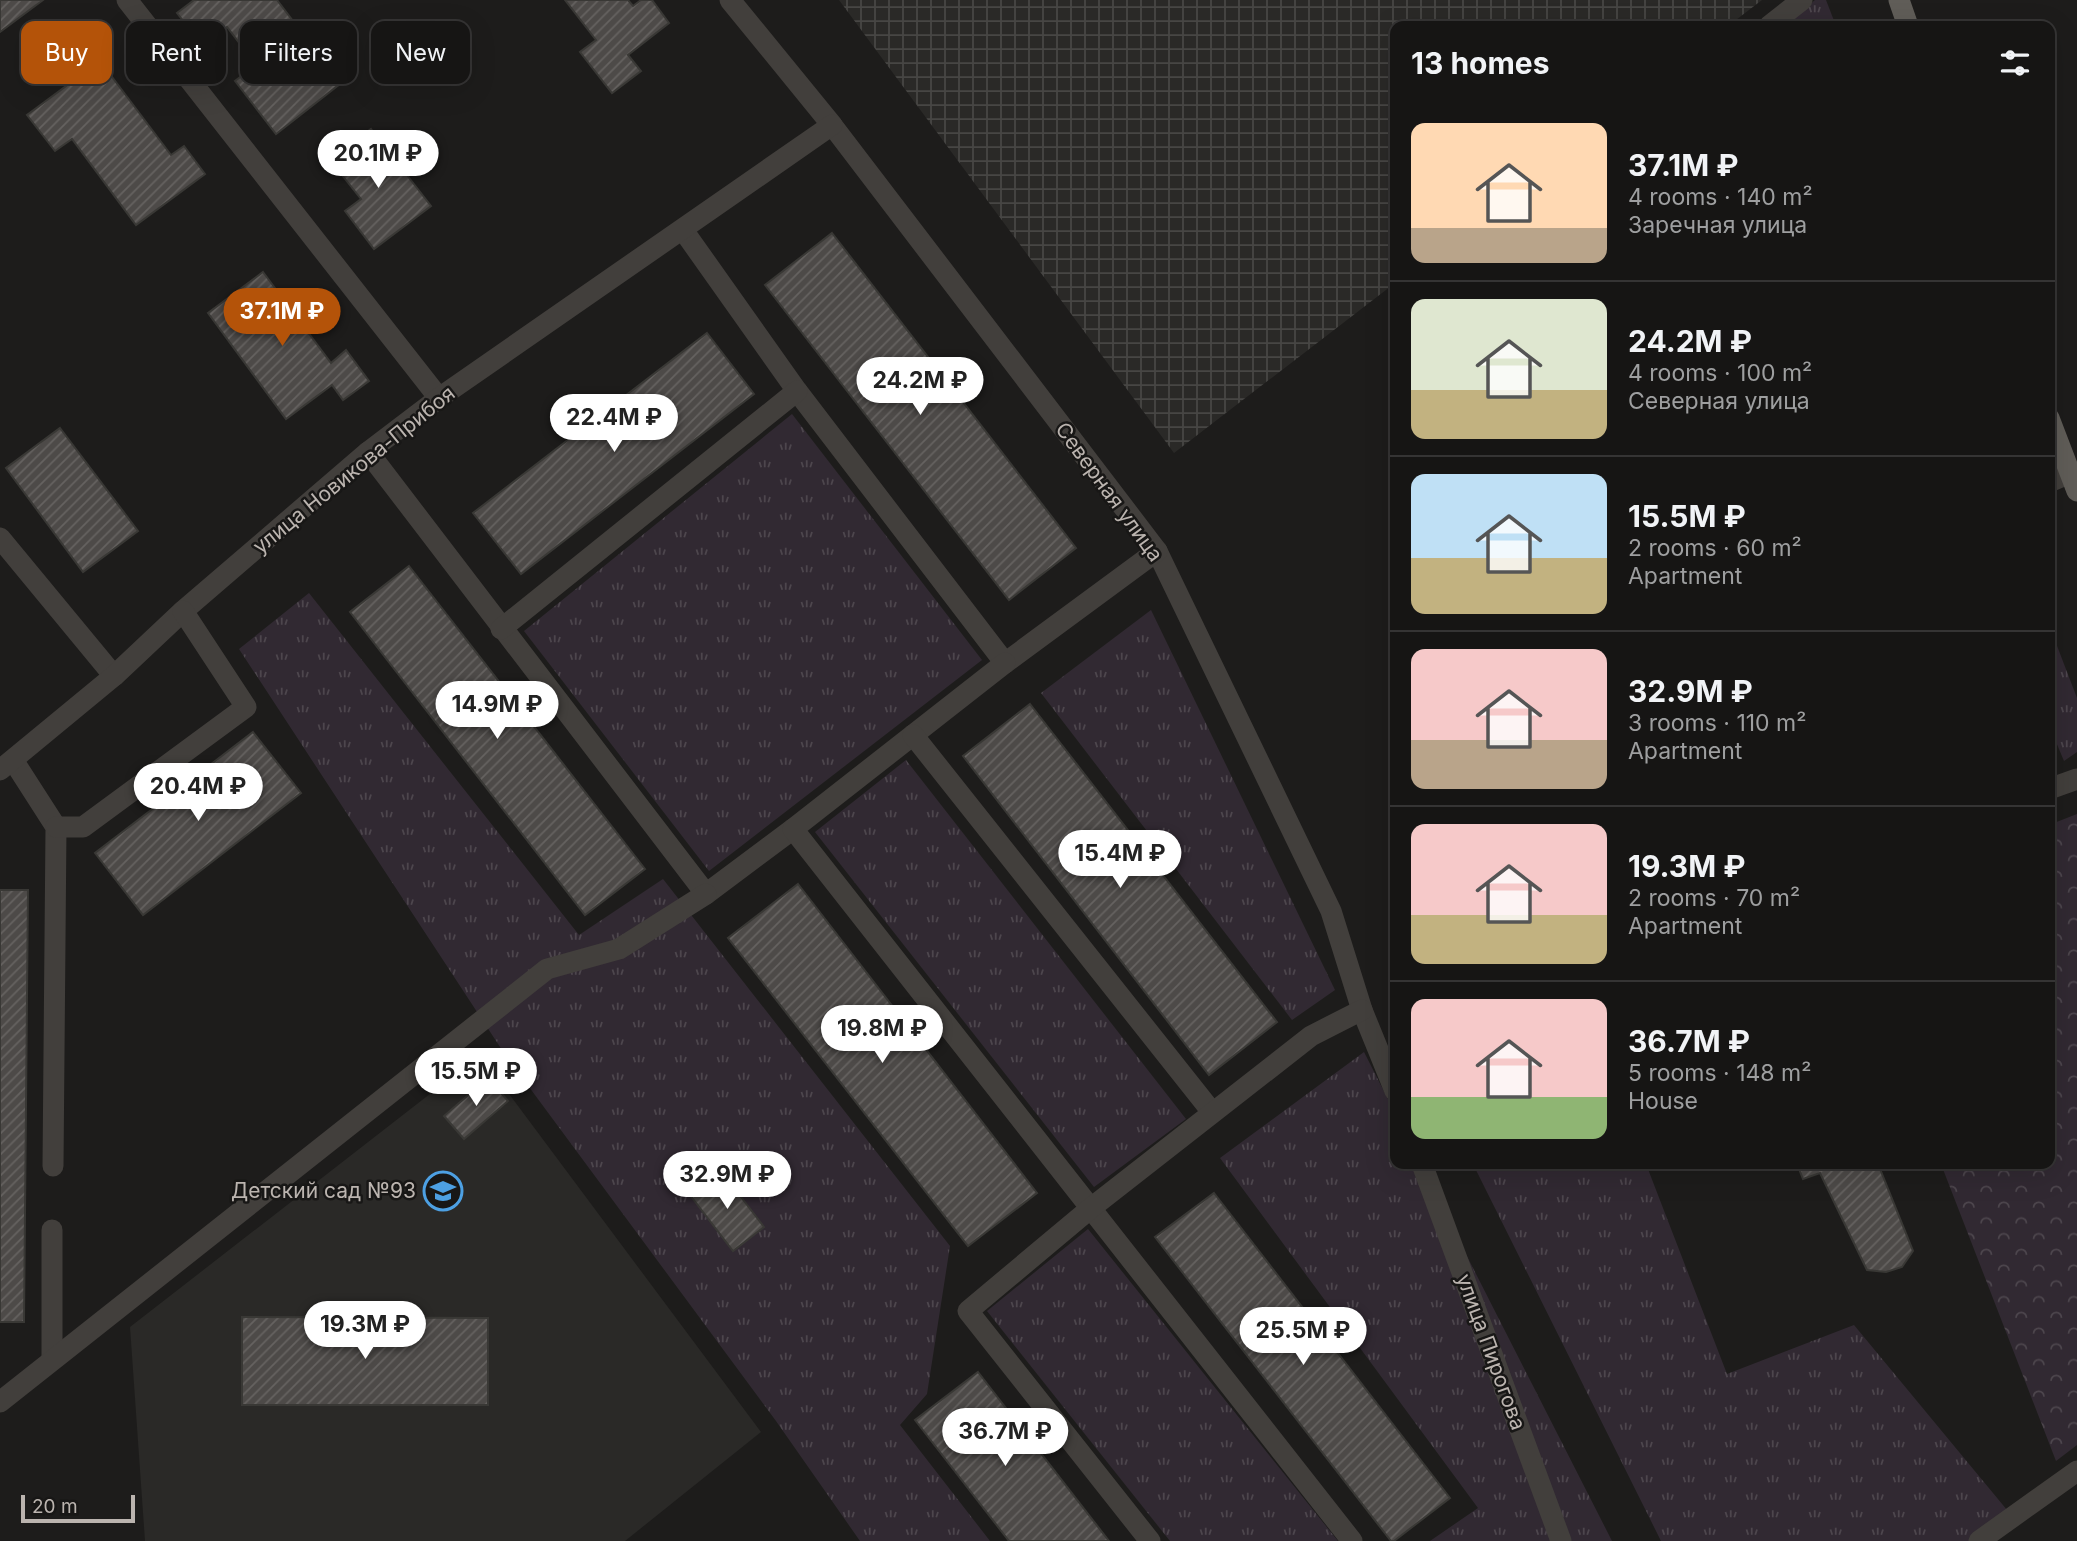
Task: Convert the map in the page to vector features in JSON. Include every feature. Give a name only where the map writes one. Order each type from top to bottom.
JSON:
[{"type":"main road","points":[[1899,0],[1906,21]]},
{"type":"main road","points":[[2055,433],[2074,482]]},
{"type":"street","points":[[127,0],[439,398]]},
{"type":"street","name":"Северная улица","points":[[730,0],[832,125],[1157,551],[1331,911],[1363,1010],[1390,1078]]},
{"type":"street","points":[[1778,21],[1802,0]]},
{"type":"street","name":"улица Новикова-Прибоя","points":[[6,765],[114,676],[183,611],[368,452],[439,398],[832,125]]},
{"type":"street","points":[[683,230],[797,391],[1005,663]]},
{"type":"street","points":[[501,629],[797,391]]},
{"type":"street","points":[[368,452],[706,894]]},
{"type":"street","points":[[2055,482],[2074,482]]},
{"type":"street","points":[[0,538],[114,676]]},
{"type":"street","points":[[0,1402],[547,969],[619,949],[706,894],[1005,663],[1157,551]]},
{"type":"street","points":[[56,827],[83,827],[246,707],[183,611]]},
{"type":"street","points":[[913,735],[1212,1112]]},
{"type":"street","points":[[6,765],[56,827],[53,1166]]},
{"type":"street","points":[[2055,787],[2077,779]]},
{"type":"street","points":[[793,829],[1352,1541]]},
{"type":"street","points":[[1150,1541],[968,1311],[1091,1208],[1311,1036],[1363,1010]]},
{"type":"street","name":"улица Пирогова","points":[[1424,1169],[1561,1541]]},
{"type":"street","points":[[52,1230],[52,1360]]},
{"type":"street","points":[[1979,1541],[2077,1471]]},
{"type":"shaded area","points":[[839,0],[1762,0],[1735,21],[1390,21],[1390,287],[1174,453]]},
{"type":"shaded area","name":"Детский сад №93","points":[[480,1055],[761,1432],[625,1541],[145,1541],[130,1327]]},
{"type":"green space","points":[[1815,0],[1826,0],[1834,21],[1790,21]]},
{"type":"green space","points":[[792,414],[982,660],[709,871],[524,631]]},
{"type":"green space","points":[[309,593],[579,935],[663,879],[950,1246],[927,1394],[900,1425],[990,1541],[860,1541],[776,1421],[504,1053],[239,649]]},
{"type":"green space","points":[[1151,610],[1335,990],[1292,1020],[1041,693]]},
{"type":"green space","points":[[2055,641],[2077,698],[2077,752],[2064,761],[2055,739]]},
{"type":"green space","points":[[906,760],[1186,1119],[1094,1187],[815,832]]},
{"type":"green space","points":[[2077,814],[2077,1445],[2056,1461],[1943,1169],[2055,1169],[2055,823]]},
{"type":"green space","points":[[1364,1052],[1390,1103],[1390,1169],[1423,1169],[1612,1541],[1430,1541],[1478,1508],[1220,1158]]},
{"type":"green space","points":[[1475,1169],[1648,1169],[1727,1374],[1854,1325],[2012,1516],[1978,1541],[1661,1541]]},
{"type":"green space","points":[[1088,1229],[1338,1541],[1170,1541],[987,1311]]},
{"type":"building","points":[[0,0],[43,0],[0,32]]},
{"type":"building","points":[[194,0],[277,0],[293,21],[240,21],[240,44],[226,28],[226,21],[183,21],[177,13]]},
{"type":"building","points":[[565,0],[628,0],[633,6],[641,0],[652,0],[669,23],[628,55],[641,71],[612,93],[580,52],[596,40]]},
{"type":"building","points":[[112,77],[171,155],[184,146],[205,174],[136,225],[72,139],[55,151],[27,115],[69,84],[112,84]]},
{"type":"building","points":[[240,77],[240,84],[340,84],[276,134],[235,81]]},
{"type":"building","points":[[371,129],[431,206],[374,249],[345,211],[361,199],[330,160]]},
{"type":"building","points":[[832,233],[1076,548],[1009,600],[765,285]]},
{"type":"building","points":[[263,272],[331,363],[346,350],[369,381],[343,400],[332,385],[286,419],[208,313]]},
{"type":"building","points":[[707,333],[754,394],[521,574],[473,513]]},
{"type":"building","points":[[60,428],[138,531],[83,572],[6,468]]},
{"type":"building","points":[[409,566],[645,869],[585,915],[350,612]]},
{"type":"building","points":[[1030,704],[1277,1022],[1209,1075],[963,756]]},
{"type":"building","points":[[253,732],[301,793],[143,915],[95,853]]},
{"type":"building","points":[[798,884],[1037,1193],[968,1246],[728,938]]},
{"type":"building","points":[[0,890],[28,890],[24,1322],[0,1322]]},
{"type":"building","points":[[488,1078],[508,1101],[464,1139],[444,1116]]},
{"type":"building","points":[[1799,1169],[1880,1169],[1913,1251],[1902,1267],[1886,1272],[1867,1270],[1820,1173],[1803,1179]]},
{"type":"building","points":[[721,1171],[764,1227],[733,1251],[690,1195]]},
{"type":"building","points":[[1214,1193],[1450,1498],[1394,1541],[1391,1541],[1155,1237]]},
{"type":"building","points":[[242,1317],[488,1318],[488,1405],[242,1405]]},
{"type":"building","points":[[978,1372],[1109,1541],[1009,1541],[915,1420]]},
{"type":"place","name":"Детский сад №93","points":[[443,1191]]}]
